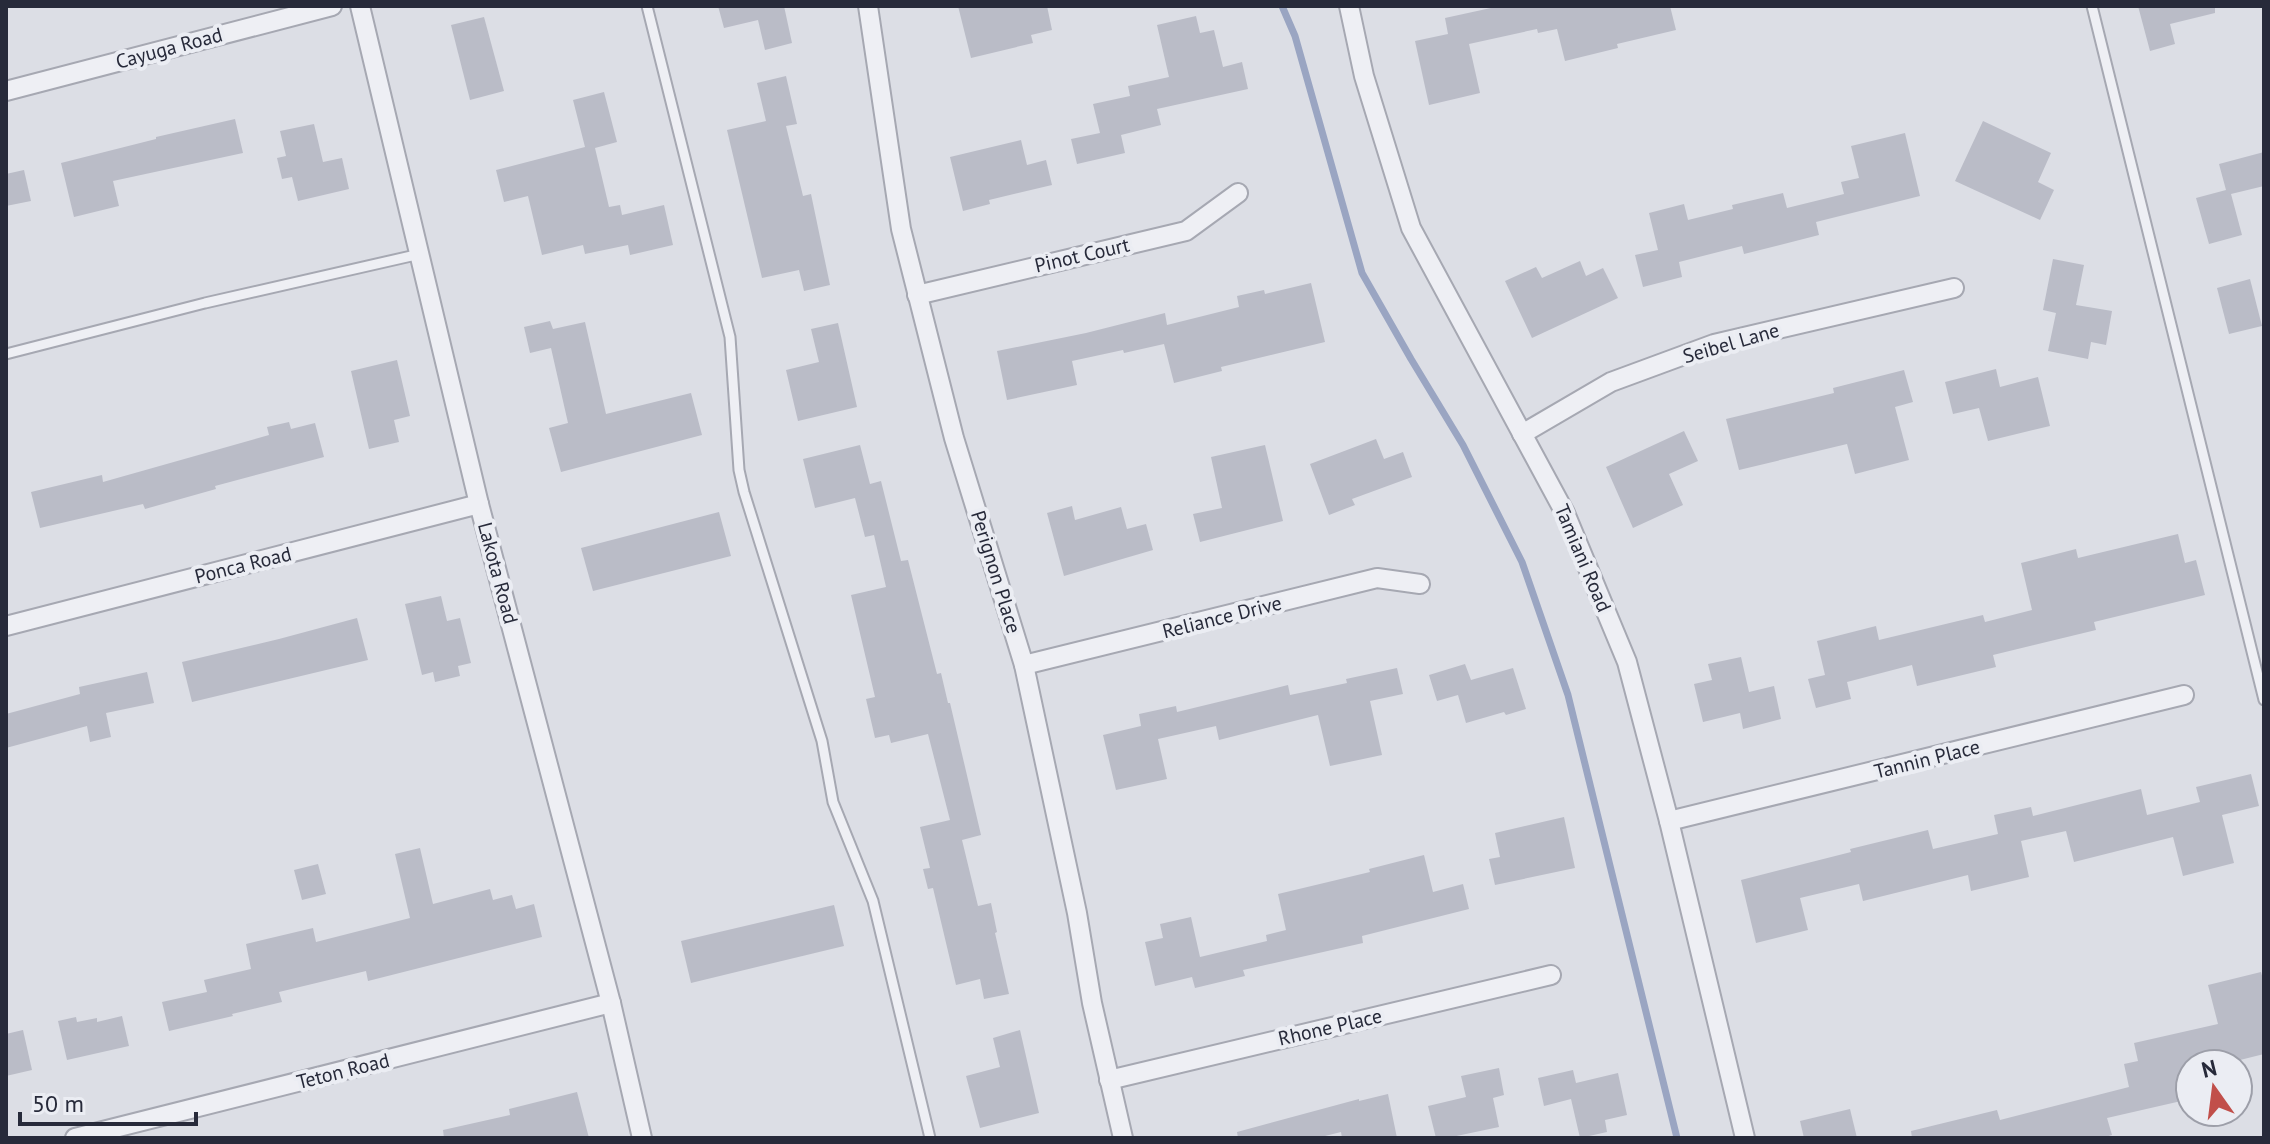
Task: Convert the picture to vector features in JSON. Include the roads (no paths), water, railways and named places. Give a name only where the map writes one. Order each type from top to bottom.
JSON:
[{"type":"street","name":"Cayuga Road","points":[[6,91],[332,6]]},
{"type":"street","name":"Lakota Road","points":[[360,6],[479,504],[611,1003],[642,1138]]},
{"type":"street","name":"Perignon Place","points":[[868,6],[901,229],[954,438],[1024,665],[1077,913],[1092,1003],[1123,1138]]},
{"type":"street","name":"Tamiani Road","points":[[1349,6],[1364,76],[1411,228],[1565,513],[1627,662],[1669,821],[1745,1138]]},
{"type":"street","name":"Pinot Court","points":[[917,295],[1186,231],[1238,193]]},
{"type":"street","name":"Seibel Lane","points":[[1522,434],[1611,382],[1714,344],[1954,288]]},
{"type":"street","name":"Ponca Road","points":[[6,626],[479,504]]},
{"type":"street","name":"Reliance Drive","points":[[1024,665],[1377,578],[1420,584]]},
{"type":"street","name":"Tannin Place","points":[[1669,821],[2184,695]]},
{"type":"street","name":"Rhone Place","points":[[1109,1080],[1551,975]]},
{"type":"street","name":"Teton Road","points":[[75,1138],[611,1003]]},
{"type":"lane","points":[[647,6],[730,337],[739,470],[744,492],[822,741],[833,802],[873,901],[930,1138]]},
{"type":"lane","points":[[2092,6],[2264,700]]},
{"type":"lane","points":[[6,354],[205,303],[420,254]]},
{"type":"waterway","points":[[1282,6],[1295,36],[1362,273],[1463,445],[1522,562],[1568,695],[1677,1138]]}]
